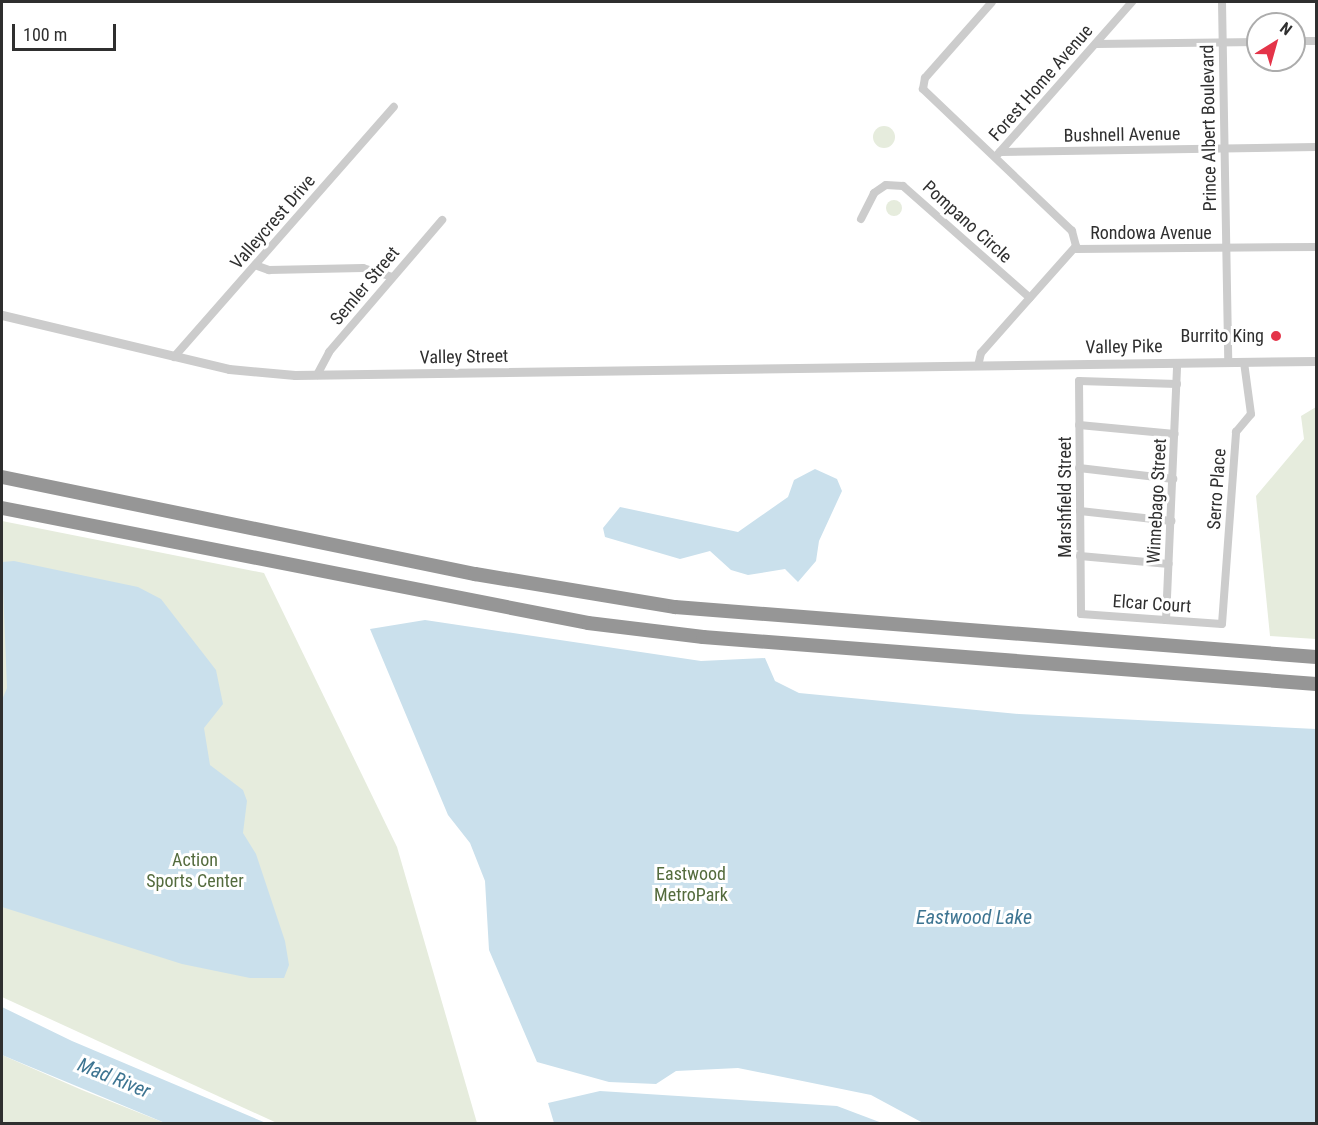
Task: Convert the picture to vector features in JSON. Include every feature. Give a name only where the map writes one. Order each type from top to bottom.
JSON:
[{"type":"highway","points":[[2,477],[475,574],[675,607],[1317,657]]},
{"type":"highway","points":[[2,508],[588,623],[1317,684]]},
{"type":"street","name":"Rondowa Avenue","points":[[992,2],[925,78],[923,89],[998,154],[1072,231],[1076,249],[1317,247]]},
{"type":"street","name":"Forest Home Avenue","points":[[998,154],[1132,2]]},
{"type":"street","name":"Prince Albert Boulevard","points":[[1222,2],[1228,363]]},
{"type":"street","points":[[1096,44],[1246,42]]},
{"type":"street","name":"Valleycrest Drive","points":[[174,357],[394,106]]},
{"type":"street","name":"Bushnell Avenue","points":[[998,154],[1317,147]]},
{"type":"street","name":"Pompano Circle","points":[[861,219],[874,193],[886,185],[903,186],[1030,298]]},
{"type":"street","name":"Semler Street","points":[[317,375],[329,352],[442,219]]},
{"type":"street","points":[[978,366],[981,353],[1076,249]]},
{"type":"street","points":[[255,265],[269,270],[363,268],[392,277]]},
{"type":"street","name":"Valley Street","points":[[2,315],[239,372],[317,375],[933,367]]},
{"type":"street","name":"Valley Pike","points":[[933,367],[1317,361]]},
{"type":"street","name":"Serro Place","points":[[1222,624],[1236,432],[1251,414],[1244,362]]},
{"type":"street","name":"Winnebago Street","points":[[1166,620],[1177,363]]},
{"type":"street","name":"Marshfield Street","points":[[1081,614],[1078,381],[1177,384]]},
{"type":"street","points":[[1079,425],[1175,434]]},
{"type":"street","points":[[1079,468],[1173,479]]},
{"type":"street","points":[[1080,512],[1171,521]]},
{"type":"street","points":[[1080,555],[1169,564]]},
{"type":"street","name":"Elcar Court","points":[[1081,614],[1222,624]]},
{"type":"green space","points":[[884,126],[892,129],[895,137],[892,145],[884,148],[876,145],[873,137],[876,129]]},
{"type":"green space","points":[[891,200],[897,200],[902,208],[900,214],[891,216],[886,211],[886,205]]},
{"type":"green space","points":[[1316,407],[1316,639],[1270,636],[1256,496],[1304,439],[1301,416]]},
{"type":"green space","name":"Action Sports Center","points":[[2,521],[264,573],[397,847],[477,1123],[277,1123],[2,997]]},
{"type":"green space","points":[[2,1055],[82,1090],[165,1123],[2,1123]]},
{"type":"water","points":[[815,469],[837,479],[842,491],[819,541],[816,561],[798,582],[785,569],[748,575],[731,570],[710,551],[680,559],[605,537],[603,528],[620,507],[738,532],[788,497],[794,480]]},
{"type":"water","points":[[14,561],[138,587],[161,599],[216,670],[223,704],[204,728],[210,765],[243,790],[247,801],[243,833],[256,854],[285,941],[289,965],[284,978],[250,978],[182,964],[2,907],[2,700],[7,688],[2,562]]},
{"type":"water","name":"Eastwood Lake","points":[[425,620],[701,661],[765,658],[775,681],[799,693],[1019,714],[1316,729],[1316,1123],[923,1123],[871,1095],[738,1068],[676,1071],[656,1084],[609,1082],[537,1062],[489,950],[485,881],[470,843],[448,815],[370,629]]},
{"type":"water","name":"Mad River","points":[[2,1007],[72,1041],[266,1123],[165,1123],[2,1055]]},
{"type":"water","points":[[600,1091],[837,1106],[882,1123],[554,1123],[548,1103]]},
{"type":"place","name":"Burrito King","points":[[1276,336]]},
{"type":"park label","name":"Eastwood MetroPark","points":[[691,885]]}]
